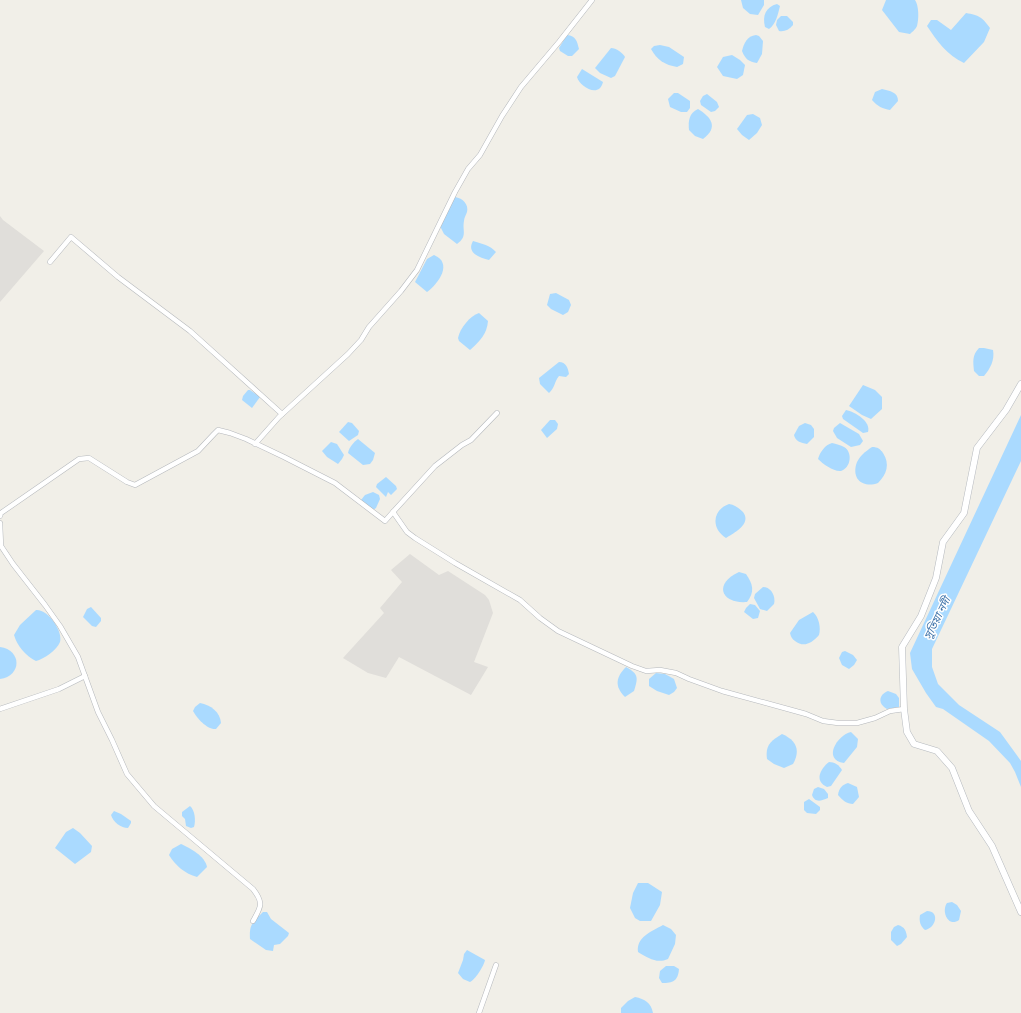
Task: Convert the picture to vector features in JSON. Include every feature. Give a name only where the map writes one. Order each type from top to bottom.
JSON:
[{"type":"street","points":[[255,444],[282,414],[348,354],[361,340],[369,326],[401,291],[417,270],[455,192],[468,169],[480,155],[502,116],[521,87],[560,42],[592,0]]},
{"type":"street","points":[[50,262],[71,237],[118,277],[190,331],[282,414]]},
{"type":"street","points":[[1021,384],[1006,410],[977,448],[964,513],[943,542],[936,578],[921,616],[902,647],[904,710],[907,732],[914,744],[937,751],[952,768],[969,811],[992,846],[1021,912]]},
{"type":"street","points":[[0,516],[1,513],[79,459],[89,458],[127,482],[135,485],[198,452],[218,430],[230,433],[284,456],[335,483],[385,521],[435,466],[462,445],[471,440],[498,412]]},
{"type":"street","points":[[393,512],[407,532],[415,538],[520,600],[540,618],[558,631],[632,666],[646,670],[660,670],[676,673],[689,680],[722,691],[806,714],[823,721],[857,723],[890,711],[904,710]]},
{"type":"street","points":[[0,523],[1,546],[60,626],[78,657],[98,712],[127,774],[154,806],[253,889],[259,896],[261,906],[253,921]]},
{"type":"street","points":[[0,709],[59,689],[85,676]]},
{"type":"street","points":[[479,1013],[496,965]]},
{"type":"shaded area","points":[[0,216],[3,220],[44,251],[0,302]]},
{"type":"shaded area","points":[[410,554],[439,575],[448,571],[485,595],[489,600],[493,613],[474,662],[488,667],[471,695],[399,657],[386,678],[368,673],[343,658],[384,613],[380,608],[402,582],[391,570]]},
{"type":"water","points":[[741,0],[764,0],[764,5],[758,15],[750,14],[743,8]]},
{"type":"water","points":[[886,0],[915,0],[918,9],[918,23],[916,28],[910,34],[899,32],[882,10]]},
{"type":"water","points":[[777,4],[780,6],[775,22],[769,29],[765,27],[765,15],[770,7]]},
{"type":"water","points":[[966,13],[980,17],[990,28],[984,42],[964,63],[947,52],[927,26],[931,20],[937,20],[951,30]]},
{"type":"water","points":[[781,16],[787,16],[793,22],[793,25],[788,29],[779,31],[776,25],[777,20]]},
{"type":"water","points":[[567,35],[576,39],[578,44],[579,49],[572,56],[568,56],[560,51],[559,48]]},
{"type":"water","points":[[756,35],[763,41],[762,54],[757,63],[748,60],[742,51],[746,40]]},
{"type":"water","points":[[660,45],[669,47],[684,57],[683,64],[677,67],[669,65],[659,59],[651,49],[654,46]]},
{"type":"water","points":[[611,48],[619,51],[625,57],[615,76],[611,78],[600,73],[595,68]]},
{"type":"water","points":[[732,55],[745,65],[743,75],[737,79],[723,76],[717,67],[723,57]]},
{"type":"water","points":[[582,69],[603,82],[598,90],[589,89],[581,84],[577,77]]},
{"type":"water","points":[[882,89],[893,92],[898,98],[898,101],[890,110],[880,107],[872,100],[875,92]]},
{"type":"water","points":[[674,93],[678,93],[690,101],[690,108],[687,112],[681,112],[670,107],[668,99]]},
{"type":"water","points":[[707,94],[717,102],[719,107],[715,111],[711,112],[701,105],[700,101],[703,96]]},
{"type":"water","points":[[698,109],[707,115],[712,126],[708,135],[703,139],[695,136],[689,130],[691,115]]},
{"type":"water","points":[[753,114],[760,118],[762,125],[757,133],[749,140],[737,129],[747,115]]},
{"type":"water","points":[[455,197],[465,202],[467,207],[464,220],[464,236],[457,244],[444,234],[440,226]]},
{"type":"water","points":[[473,241],[488,246],[496,252],[489,260],[482,258],[475,254],[471,249]]},
{"type":"water","points":[[434,255],[443,263],[443,268],[436,284],[427,292],[415,282],[427,259]]},
{"type":"water","points":[[556,293],[569,300],[571,305],[568,312],[563,315],[551,309],[547,305],[550,294]]},
{"type":"water","points":[[479,313],[488,321],[487,326],[482,337],[470,350],[459,341],[458,338],[466,323]]},
{"type":"water","points":[[979,348],[993,350],[992,364],[984,376],[979,376],[974,371],[974,356]]},
{"type":"water","points":[[559,362],[565,364],[569,374],[566,377],[559,376],[549,393],[540,384],[539,378]]},
{"type":"water","points":[[863,385],[875,390],[882,397],[882,409],[871,419],[849,406]]},
{"type":"water","points":[[248,390],[260,397],[252,408],[242,400],[243,396]]},
{"type":"water","points":[[846,410],[858,415],[865,421],[868,432],[863,433],[843,419],[842,416]]},
{"type":"water","name":"সুতিয়া নদী","points":[[1021,415],[1021,461],[932,649],[932,667],[938,684],[959,705],[1000,732],[1021,761],[1021,787],[1010,763],[989,741],[943,709],[936,707],[912,669],[910,653]]},
{"type":"water","points":[[550,420],[555,420],[558,424],[557,429],[547,438],[541,430]]},
{"type":"water","points":[[348,422],[352,423],[359,431],[358,435],[349,441],[339,432]]},
{"type":"water","points":[[805,423],[811,425],[814,429],[814,437],[807,444],[796,439],[794,435],[799,426]]},
{"type":"water","points":[[840,423],[859,434],[863,441],[860,445],[851,447],[837,438],[833,431],[834,428]]},
{"type":"water","points":[[358,439],[375,453],[370,464],[363,465],[348,453],[353,443]]},
{"type":"water","points":[[331,442],[337,444],[344,455],[338,464],[327,457],[322,451]]},
{"type":"water","points":[[832,443],[843,446],[849,452],[849,463],[847,467],[841,471],[832,469],[818,459],[823,449]]},
{"type":"water","points":[[872,447],[880,449],[885,457],[887,465],[884,476],[878,483],[869,485],[864,484],[858,479],[855,471],[858,459]]},
{"type":"water","points":[[386,477],[396,486],[397,489],[391,495],[388,492],[386,497],[376,487],[377,484]]},
{"type":"water","points":[[373,492],[379,495],[380,499],[376,508],[373,510],[361,500],[365,495]]},
{"type":"water","points":[[729,504],[737,507],[743,512],[745,520],[741,528],[726,538],[718,530],[716,520],[719,511]]},
{"type":"water","points":[[739,572],[746,574],[752,585],[751,595],[747,602],[731,600],[726,597],[724,592],[723,587],[726,582]]},
{"type":"water","points":[[763,587],[771,590],[774,598],[774,604],[767,611],[760,609],[754,598],[755,594]]},
{"type":"water","points":[[750,604],[755,605],[760,611],[758,618],[753,619],[744,612]]},
{"type":"water","points":[[91,607],[101,618],[101,621],[96,627],[92,626],[83,617],[87,609]]},
{"type":"water","points":[[36,610],[45,613],[54,622],[59,632],[60,642],[53,651],[36,661],[22,650],[14,635],[20,625]]},
{"type":"water","points":[[813,612],[819,623],[819,635],[808,644],[798,643],[792,639],[790,633],[799,620]]},
{"type":"water","points":[[0,647],[7,649],[12,653],[16,663],[12,673],[7,677],[0,679]]},
{"type":"water","points":[[845,651],[853,655],[857,660],[849,669],[842,665],[839,658],[842,652]]},
{"type":"water","points":[[626,667],[635,674],[637,680],[634,691],[625,697],[619,689],[618,678]]},
{"type":"water","points":[[656,673],[665,674],[674,679],[677,688],[674,692],[669,695],[657,691],[649,686],[649,679]]},
{"type":"water","points":[[888,691],[896,694],[899,698],[899,707],[887,709],[882,705],[880,700],[881,697]]},
{"type":"water","points":[[200,703],[208,705],[217,712],[221,723],[216,729],[206,726],[193,711]]},
{"type":"water","points":[[851,732],[858,739],[857,747],[844,763],[837,761],[833,753],[834,748],[841,738]]},
{"type":"water","points":[[782,734],[794,742],[797,750],[793,764],[784,768],[767,759],[768,747]]},
{"type":"water","points":[[829,762],[837,764],[842,770],[831,786],[827,787],[821,782],[820,775],[823,768]]},
{"type":"water","points":[[848,783],[857,787],[859,797],[853,804],[841,799],[838,795],[841,787]]},
{"type":"water","points":[[818,787],[824,789],[828,794],[828,798],[817,800],[813,798],[812,795],[814,789]]},
{"type":"water","points":[[809,799],[820,807],[820,810],[816,814],[807,813],[804,810],[804,802]]},
{"type":"water","points":[[190,806],[193,810],[195,819],[195,825],[191,828],[186,826],[185,819],[182,816],[182,812]]},
{"type":"water","points":[[114,811],[131,821],[128,828],[120,826],[115,822],[111,815]]},
{"type":"water","points":[[73,828],[92,846],[91,852],[75,864],[55,848],[66,832]]},
{"type":"water","points":[[181,844],[197,853],[206,863],[207,867],[197,877],[188,874],[181,869],[169,855],[172,849]]},
{"type":"water","points":[[638,883],[648,883],[662,892],[660,905],[651,921],[640,921],[635,918],[630,908],[633,893]]},
{"type":"water","points":[[952,902],[957,905],[961,911],[959,920],[955,922],[949,920],[945,914],[945,906],[947,903]]},
{"type":"water","points":[[927,911],[934,914],[935,920],[929,929],[925,930],[921,925],[920,915]]},
{"type":"water","points":[[263,912],[267,912],[271,919],[289,933],[280,944],[274,945],[273,951],[266,950],[250,939],[252,924]]},
{"type":"water","points":[[663,925],[671,929],[676,935],[675,944],[668,959],[656,961],[638,952],[638,947],[642,938]]},
{"type":"water","points":[[898,925],[905,930],[907,937],[897,946],[891,940],[891,932],[894,927]]},
{"type":"water","points":[[467,950],[485,960],[479,972],[470,982],[463,979],[458,973],[464,954]]},
{"type":"water","points":[[666,966],[674,966],[679,969],[676,979],[672,982],[662,983],[659,978],[660,971]]},
{"type":"water","points":[[635,997],[647,1002],[653,1013],[621,1013],[621,1008]]}]
